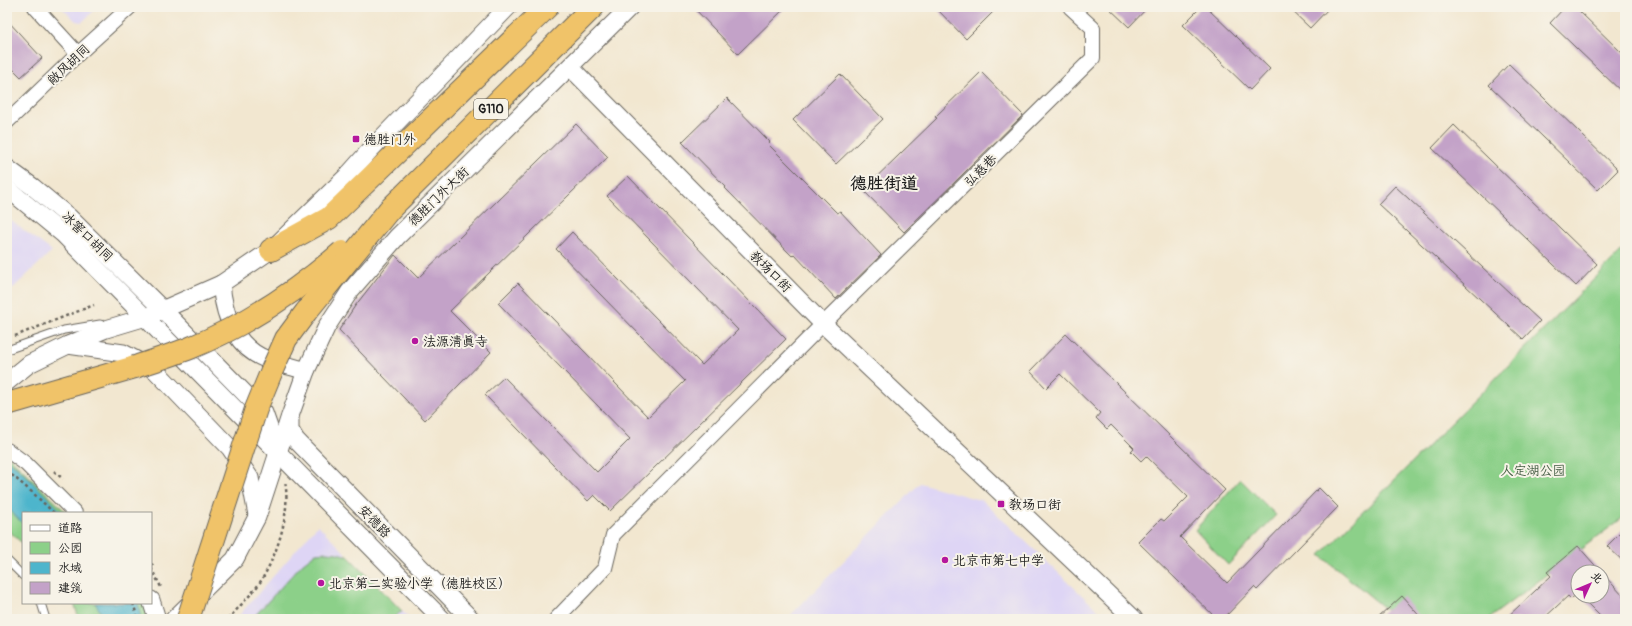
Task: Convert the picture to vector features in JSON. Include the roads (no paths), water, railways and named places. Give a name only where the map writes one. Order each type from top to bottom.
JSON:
[{"type":"highway","name":"G110","points":[[271,250],[330,218],[547,7]]},
{"type":"highway","name":"德胜门外大街","points":[[389,210],[593,7]]},
{"type":"highway","points":[[7,404],[135,367],[189,348],[241,323],[284,298],[328,264],[389,210]]},
{"type":"highway","points":[[188,619],[256,409],[286,339],[306,312],[389,210]]},
{"type":"street","points":[[36,7],[78,54]]},
{"type":"street","name":"敞风胡同","points":[[7,122],[130,7]]},
{"type":"street","points":[[7,382],[29,364],[68,345],[106,329],[146,317],[221,284],[271,250],[347,176],[371,148],[508,7]]},
{"type":"street","name":"德胜门外大街","points":[[174,619],[235,559],[257,517],[306,371],[328,326],[350,291],[397,237],[630,7]]},
{"type":"street","name":"弘慈巷","points":[[556,619],[605,568],[613,535],[823,324],[1093,58],[1092,28],[1070,7]]},
{"type":"street","name":"教场口街","points":[[570,67],[823,324],[1134,619]]},
{"type":"street","name":"冰窖口胡同","points":[[7,168],[33,187],[69,217],[264,413],[278,453]]},
{"type":"street","name":"冰窖口胡同","points":[[7,188],[64,235],[278,453]]},
{"type":"street","points":[[221,284],[223,302],[229,322],[237,336],[252,352],[267,360],[306,371]]},
{"type":"street","points":[[68,345],[123,352],[155,370],[230,448],[250,478],[257,517]]},
{"type":"street","name":"安德路","points":[[290,416],[290,430],[296,440],[472,619]]},
{"type":"street","points":[[7,450],[26,464],[74,512]]},
{"type":"street","name":"安德路","points":[[278,453],[442,619]]},
{"type":"street","points":[[154,596],[157,619]]},
{"type":"lane","points":[[7,350],[64,330],[146,317]]},
{"type":"lane","points":[[7,560],[22,575]]},
{"type":"lane","points":[[41,604],[46,619]]},
{"type":"water","points":[[7,460],[17,467],[62,512],[22,512],[22,523],[7,507]]},
{"type":"water","points":[[96,604],[138,604],[141,619],[105,619]]},
{"type":"place","name":"德胜门外","points":[[356,139]]},
{"type":"place","name":"法源清真寺","points":[[415,341]]},
{"type":"place","name":"教场口街","points":[[1001,504]]},
{"type":"place","name":"北京市第七中学","points":[[945,560]]},
{"type":"place","name":"北京第二实验小学（德胜校区）","points":[[321,583]]},
{"type":"district","name":"德胜街道","points":[[884,183]]},
{"type":"park label","name":"人定湖公园","points":[[1533,470]]}]
